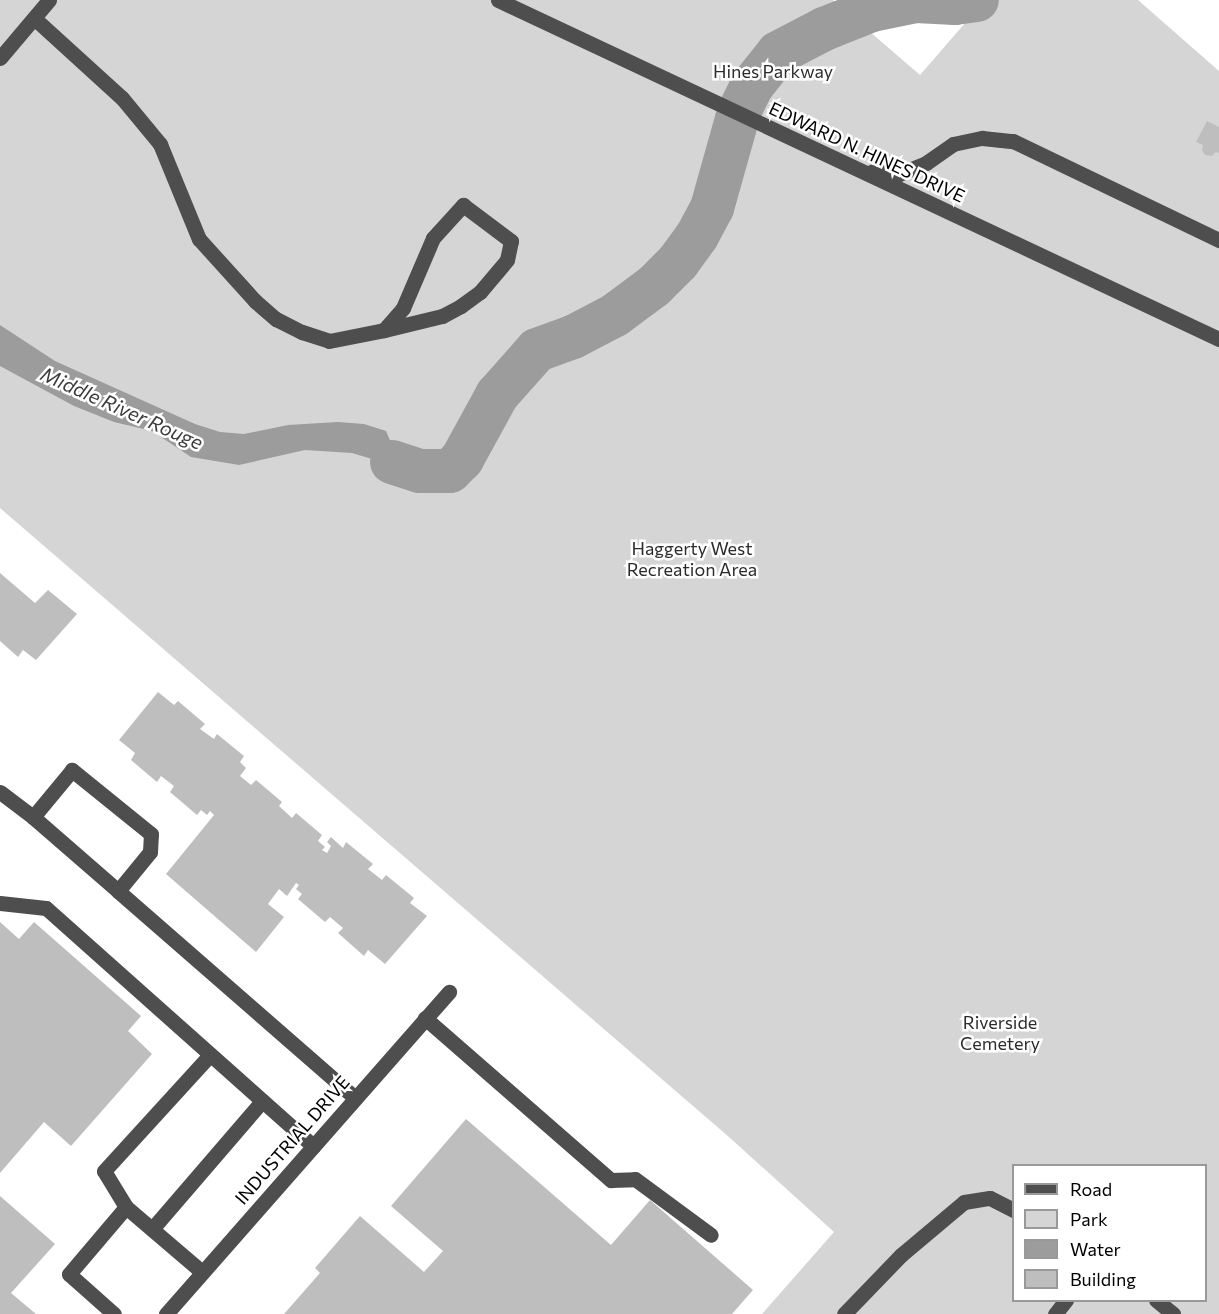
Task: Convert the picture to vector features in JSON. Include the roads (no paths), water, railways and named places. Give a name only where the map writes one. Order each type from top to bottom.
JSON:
[{"type":"street","points":[[0,58],[49,0]]},
{"type":"street","name":"EDWARD N. HINES DRIVE","points":[[498,0],[1219,339]]},
{"type":"street","points":[[34,18],[122,98],[160,144],[199,239],[255,301],[276,319],[302,332],[329,341],[384,330],[442,316],[480,292],[507,260],[511,241],[463,205],[433,238],[403,308],[384,330]]},
{"type":"street","points":[[858,169],[899,174],[926,163],[953,144],[982,138],[1012,141],[1219,240]]},
{"type":"street","points":[[33,817],[72,770],[151,834],[150,852],[118,891]]},
{"type":"street","points":[[0,792],[33,817],[355,1098]]},
{"type":"street","points":[[0,903],[46,908],[313,1146]]},
{"type":"street","name":"INDUSTRIAL DRIVE","points":[[166,1314],[449,992]]},
{"type":"street","points":[[425,1018],[611,1180],[634,1179],[711,1235]]},
{"type":"street","points":[[202,1272],[126,1208],[104,1171],[210,1055]]},
{"type":"street","points":[[152,1229],[262,1101]]},
{"type":"street","points":[[844,1314],[901,1256],[964,1202],[990,1198],[1012,1209]]},
{"type":"street","points":[[114,1314],[69,1274],[126,1208]]},
{"type":"street","points":[[1055,1314],[1064,1302]]},
{"type":"street","points":[[1158,1302],[1173,1314]]},
{"type":"water","points":[[0,325],[55,361],[195,424],[220,432],[244,434],[288,425],[338,422],[364,424],[386,431],[396,454],[418,460],[432,455],[450,471],[438,487],[410,484],[372,459],[352,453],[305,450],[239,465],[191,457],[152,431],[114,422],[74,406],[0,366]]},
{"type":"waterway","name":"Middle River Rouge","points":[[392,462],[420,471],[450,471],[462,459],[497,395],[537,350],[573,337],[615,315],[654,286],[678,262],[697,236],[712,208],[739,112],[751,87],[778,53],[824,29],[872,10],[916,1],[955,3],[977,0]]},
{"type":"park label","name":"Hines Parkway","points":[[773,71]]},
{"type":"park label","name":"Haggerty West Recreation Area","points":[[692,559]]},
{"type":"park label","name":"Riverside Cemetery","points":[[1000,1033]]}]
